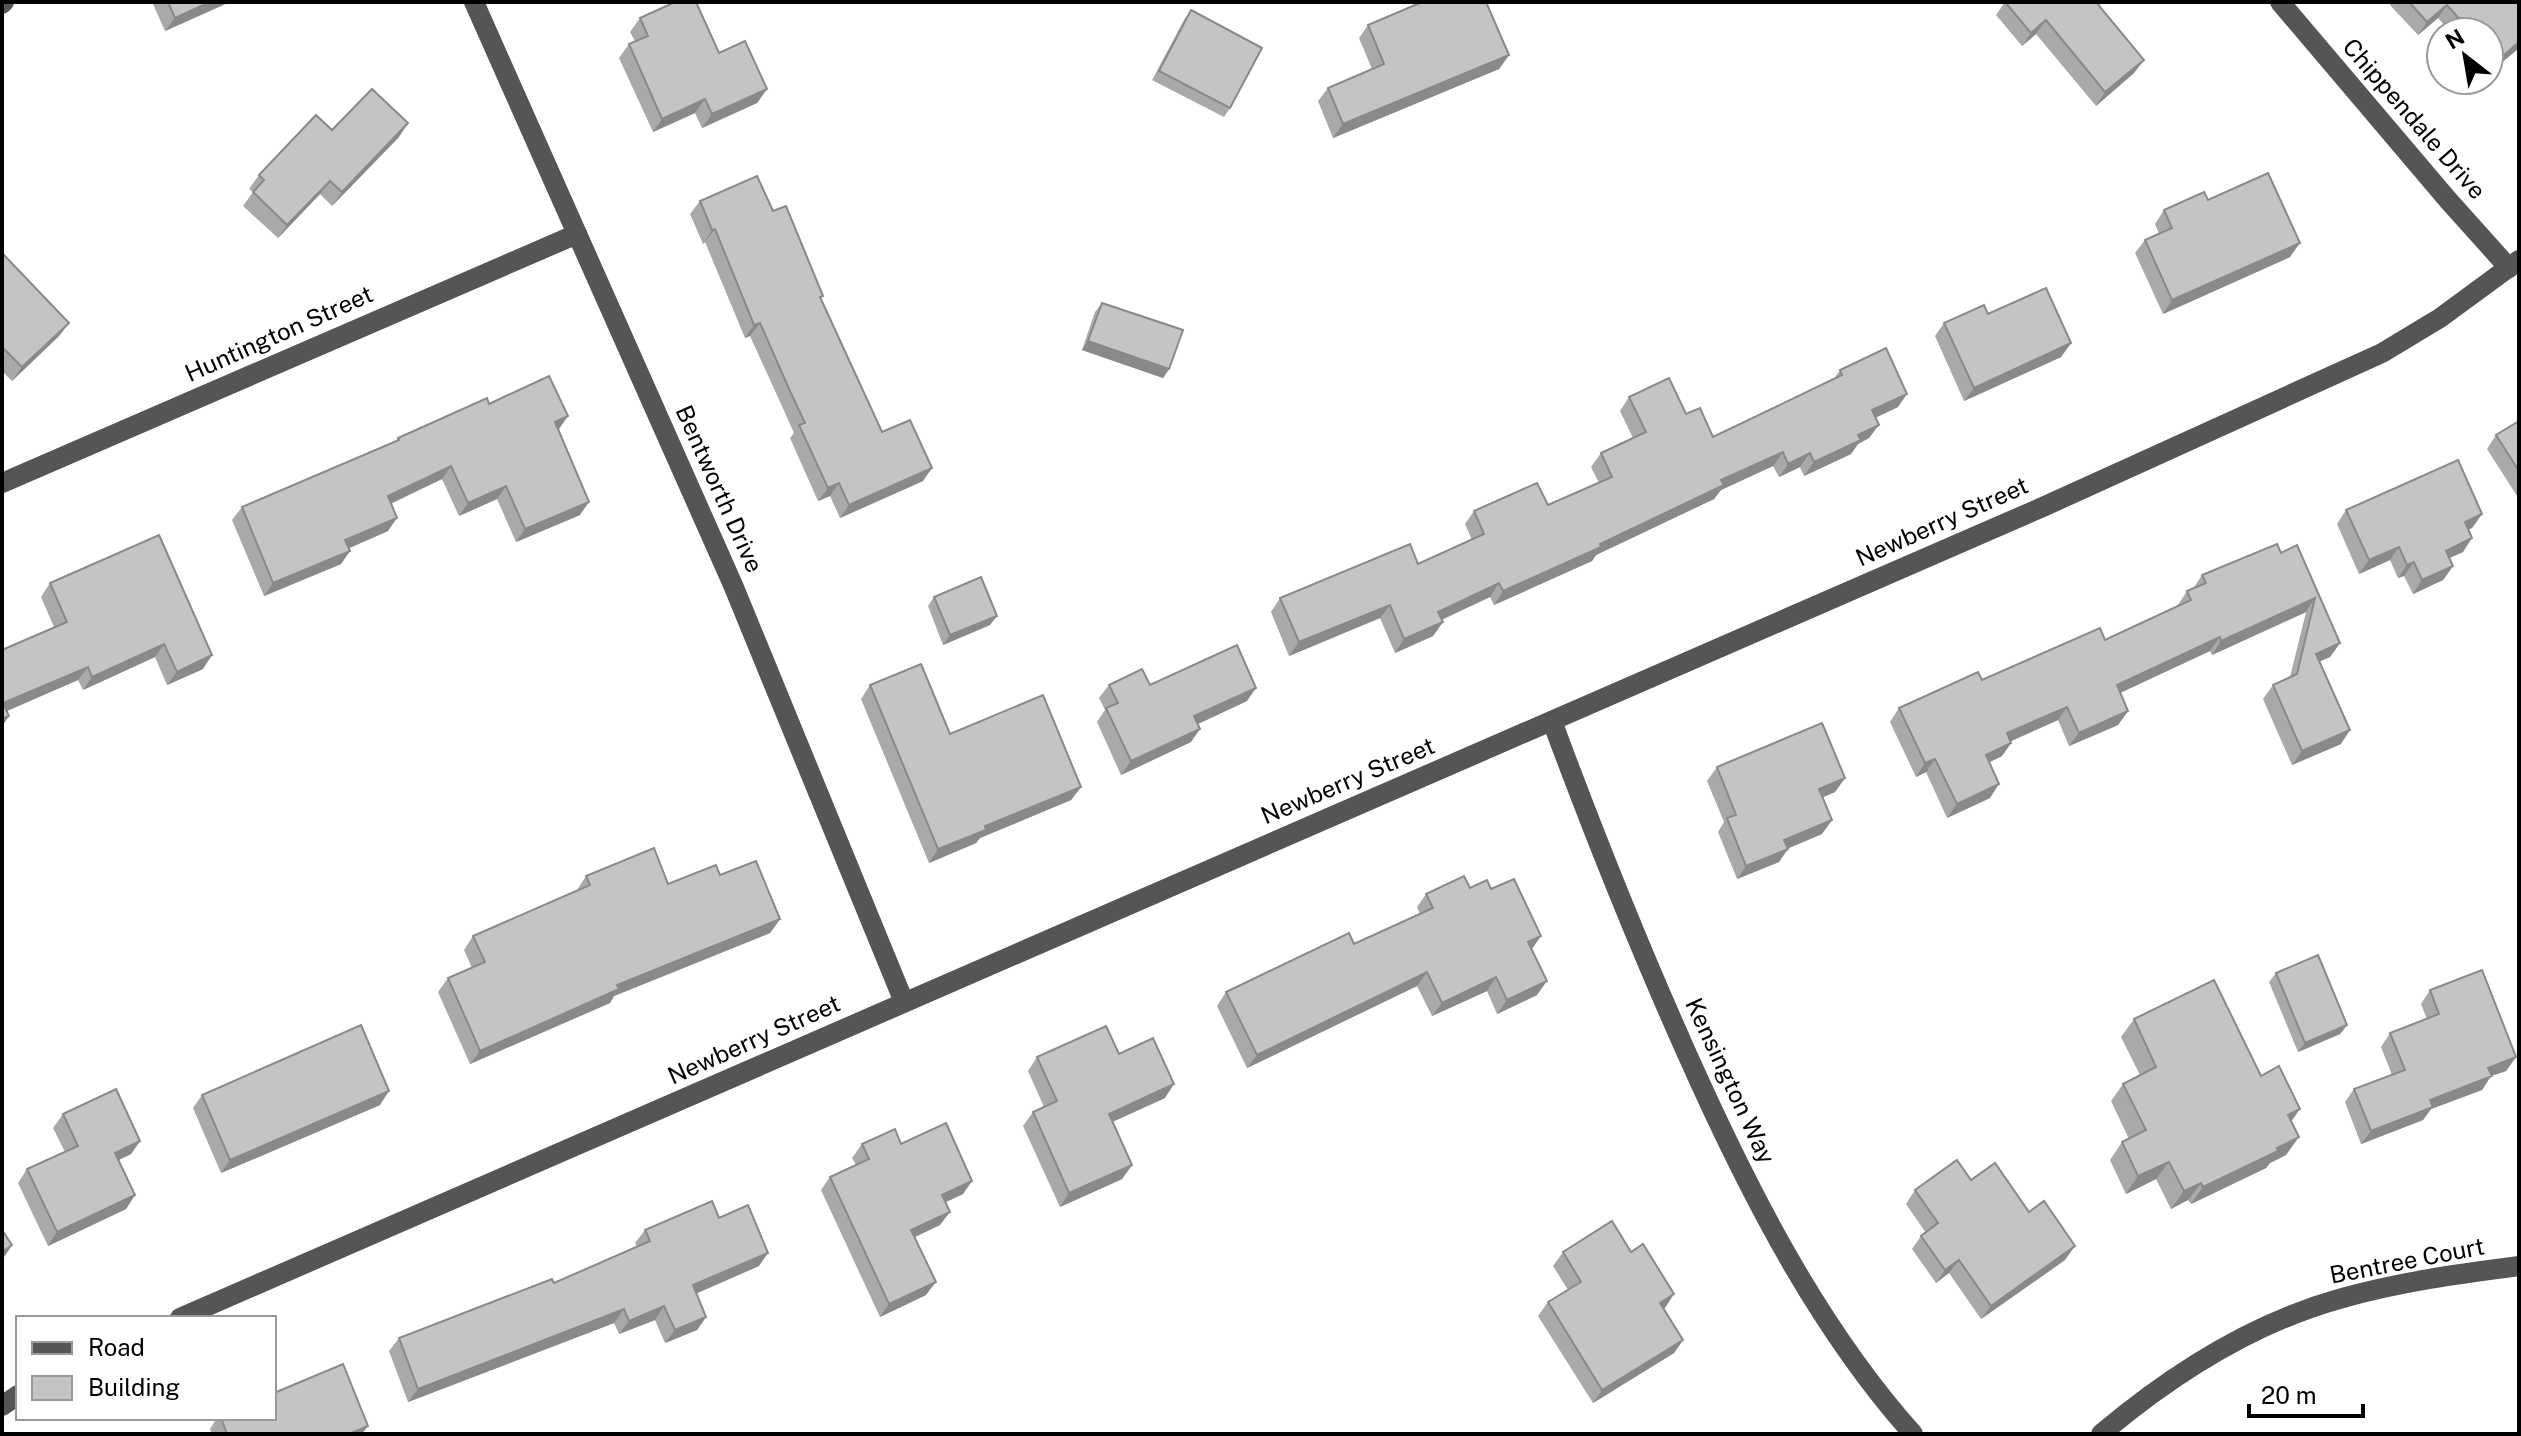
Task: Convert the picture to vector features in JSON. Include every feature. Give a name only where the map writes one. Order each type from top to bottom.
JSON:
[{"type":"street","name":"Bentworth Drive","points":[[474,2],[733,585],[904,1002]]},
{"type":"street","name":"Chippendale Drive","points":[[2280,2],[2448,200],[2514,264]]},
{"type":"street","name":"Huntington Street","points":[[2,483],[577,234]]},
{"type":"street","name":"Newberry Street","points":[[185,1316],[2045,506],[2382,353],[2440,318],[2514,264]]},
{"type":"street","name":"Kensington Way","points":[[1552,721],[1590,824],[1680,1039],[1746,1179],[1824,1314],[1881,1396],[1913,1434]]},
{"type":"street","name":"Bentree Court","points":[[2101,1434],[2159,1388],[2200,1361],[2289,1316],[2336,1299],[2388,1286],[2519,1266]]},
{"type":"building","points":[[168,2],[210,2],[175,18]]},
{"type":"building","points":[[675,2],[696,2],[719,53],[745,41],[767,89],[712,114],[705,99],[662,119],[629,44],[648,36],[640,18]]},
{"type":"building","points":[[1422,2],[1486,2],[1509,55],[1343,124],[1328,88],[1384,64],[1368,25]]},
{"type":"building","points":[[2005,2],[2096,2],[2144,60],[2105,92],[2046,20],[2031,33]]},
{"type":"building","points":[[2409,2],[2519,2],[2519,42],[2505,54],[2505,16],[2457,16],[2447,5],[2434,16],[2425,16],[2425,20]]},
{"type":"building","points":[[1191,10],[1262,48],[1230,108],[1159,71]]},
{"type":"building","points":[[372,89],[408,123],[342,192],[330,181],[287,225],[253,192],[264,180],[259,175],[316,115],[332,130]]},
{"type":"building","points":[[2268,173],[2300,243],[2172,300],[2145,240],[2172,228],[2164,210],[2204,192],[2208,200]]},
{"type":"building","points":[[757,176],[773,211],[786,206],[823,296],[820,297],[882,432],[910,420],[932,468],[849,505],[839,483],[828,488],[799,425],[805,423],[760,323],[754,325],[715,229],[712,230],[700,201]]},
{"type":"building","points":[[2,253],[69,323],[22,367],[2,347]]},
{"type":"building","points":[[2046,288],[2071,343],[1974,388],[1944,323],[1984,305],[1988,314]]},
{"type":"building","points":[[1102,303],[1183,330],[1169,369],[1088,341]]},
{"type":"building","points":[[1886,348],[1907,394],[1872,410],[1879,425],[1858,435],[1861,440],[1814,462],[1810,453],[1788,464],[1783,452],[1721,480],[1724,485],[1600,544],[1601,547],[1503,591],[1499,583],[1438,612],[1443,622],[1404,639],[1390,605],[1299,642],[1280,598],[1410,544],[1418,564],[1484,534],[1474,511],[1537,483],[1548,505],[1612,477],[1601,453],[1646,432],[1629,397],[1669,378],[1686,414],[1700,408],[1713,437],[1842,375],[1840,370]]},
{"type":"building","points":[[549,376],[568,416],[555,422],[589,502],[525,529],[506,486],[468,503],[451,466],[388,496],[397,518],[345,540],[350,551],[273,583],[242,507],[399,440],[487,398],[489,404]]},
{"type":"building","points":[[2519,421],[2519,471],[2496,435]]},
{"type":"building","points":[[2458,460],[2482,514],[2465,522],[2472,538],[2446,551],[2453,566],[2422,580],[2414,562],[2407,565],[2399,547],[2369,560],[2346,510]]},
{"type":"building","points":[[159,535],[212,655],[177,672],[164,644],[92,677],[88,667],[3,703],[9,716],[2,719],[2,650],[67,622],[50,583]]},
{"type":"building","points":[[2277,544],[2281,553],[2297,545],[2340,643],[2316,654],[2350,730],[2302,751],[2273,685],[2297,674],[2315,598],[2221,641],[2220,637],[2117,685],[2128,711],[2079,733],[2067,707],[2007,733],[2011,743],[1986,755],[1999,784],[1957,804],[1935,759],[1925,763],[1899,708],[1978,672],[1982,680],[2100,628],[2105,640],[2191,600],[2187,591],[2206,583],[2202,575]]},
{"type":"building","points":[[981,577],[997,616],[950,635],[934,597]]},
{"type":"building","points":[[1237,645],[1256,688],[1194,716],[1200,729],[1131,761],[1106,708],[1118,703],[1109,685],[1142,669],[1150,685]]},
{"type":"building","points":[[921,664],[950,734],[1043,695],[1081,787],[985,826],[986,830],[938,849],[870,685]]},
{"type":"building","points":[[1822,723],[1845,778],[1819,789],[1832,820],[1784,840],[1788,849],[1746,866],[1727,818],[1736,815],[1717,767]]},
{"type":"building","points":[[654,848],[668,884],[716,865],[720,875],[756,861],[780,919],[617,985],[619,989],[480,1051],[448,978],[485,962],[473,936],[590,885],[586,876]]},
{"type":"building","points":[[1464,876],[1470,888],[1487,880],[1491,889],[1514,879],[1541,936],[1528,942],[1547,981],[1507,1000],[1496,977],[1442,1003],[1427,972],[1257,1055],[1226,992],[1349,933],[1354,944],[1433,908],[1426,894]]},
{"type":"building","points":[[2318,955],[2347,1025],[2305,1043],[2276,973]]},
{"type":"building","points":[[2482,970],[2516,1057],[2488,1068],[2492,1076],[2430,1100],[2433,1107],[2371,1131],[2354,1089],[2405,1070],[2390,1033],[2439,1014],[2430,990]]},
{"type":"building","points":[[2214,980],[2261,1076],[2279,1066],[2300,1109],[2288,1115],[2299,1137],[2277,1148],[2278,1151],[2203,1187],[2201,1183],[2184,1191],[2169,1162],[2138,1176],[2122,1142],[2146,1130],[2123,1084],[2156,1067],[2134,1019]]},
{"type":"building","points":[[361,1025],[389,1091],[230,1160],[202,1095]]},
{"type":"building","points":[[1106,1026],[1119,1054],[1153,1038],[1174,1084],[1109,1114],[1132,1165],[1069,1193],[1033,1112],[1057,1101],[1037,1057]]},
{"type":"building","points":[[116,1089],[140,1141],[115,1153],[135,1195],[57,1232],[27,1169],[78,1146],[63,1114]]},
{"type":"building","points":[[946,1123],[972,1181],[942,1195],[950,1212],[911,1230],[936,1282],[889,1304],[830,1177],[869,1159],[862,1144],[895,1129],[901,1144]]},
{"type":"building","points":[[1957,1160],[1971,1180],[1995,1163],[2029,1212],[2044,1201],[2075,1246],[1991,1306],[1959,1260],[1945,1270],[1921,1236],[1938,1223],[1915,1190]]},
{"type":"building","points":[[712,1201],[719,1218],[748,1205],[768,1253],[693,1285],[706,1317],[675,1330],[664,1306],[629,1321],[624,1309],[418,1389],[399,1338],[552,1279],[554,1283],[650,1241],[645,1230]]},
{"type":"building","points":[[1612,1221],[1631,1252],[1643,1244],[1674,1294],[1660,1303],[1683,1340],[1602,1390],[1548,1302],[1581,1282],[1563,1252]]},
{"type":"building","points":[[2,1230],[12,1245],[2,1252]]},
{"type":"building","points":[[343,1364],[368,1426],[349,1434],[227,1434],[222,1420],[276,1420],[276,1392]]}]
